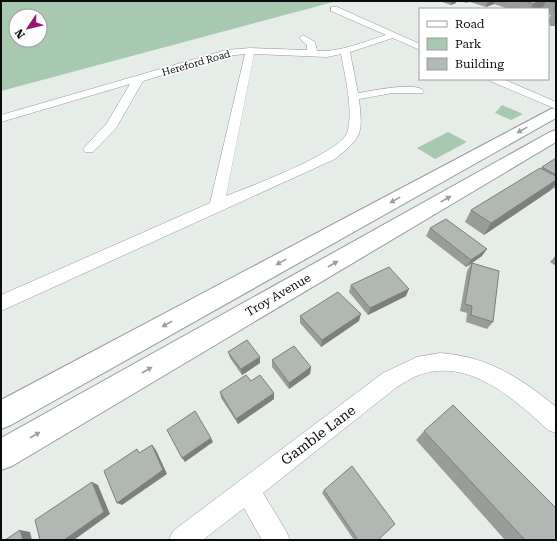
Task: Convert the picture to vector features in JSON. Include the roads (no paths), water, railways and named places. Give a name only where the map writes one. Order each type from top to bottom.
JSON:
[{"type":"main road","points":[[1,415],[556,112]]},
{"type":"main road","name":"Troy Avenue","points":[[1,455],[556,135]]},
{"type":"street","points":[[334,9],[419,47]]},
{"type":"street","name":"Hereford Road","points":[[1,119],[226,53],[250,51],[327,54],[345,51],[394,35]]},
{"type":"street","points":[[303,38],[312,44],[312,53]]},
{"type":"street","points":[[217,207],[250,51]]},
{"type":"street","points":[[1,303],[330,156],[351,140],[355,122],[353,97],[345,51]]},
{"type":"street","points":[[89,149],[112,125],[138,80]]},
{"type":"street","points":[[496,80],[556,106]]},
{"type":"street","points":[[353,97],[393,90],[419,91]]},
{"type":"street","name":"Gamble Lane","points":[[182,540],[390,380],[420,365],[452,363],[483,369],[511,386],[556,422]]},
{"type":"street","points":[[247,489],[277,540]]}]
